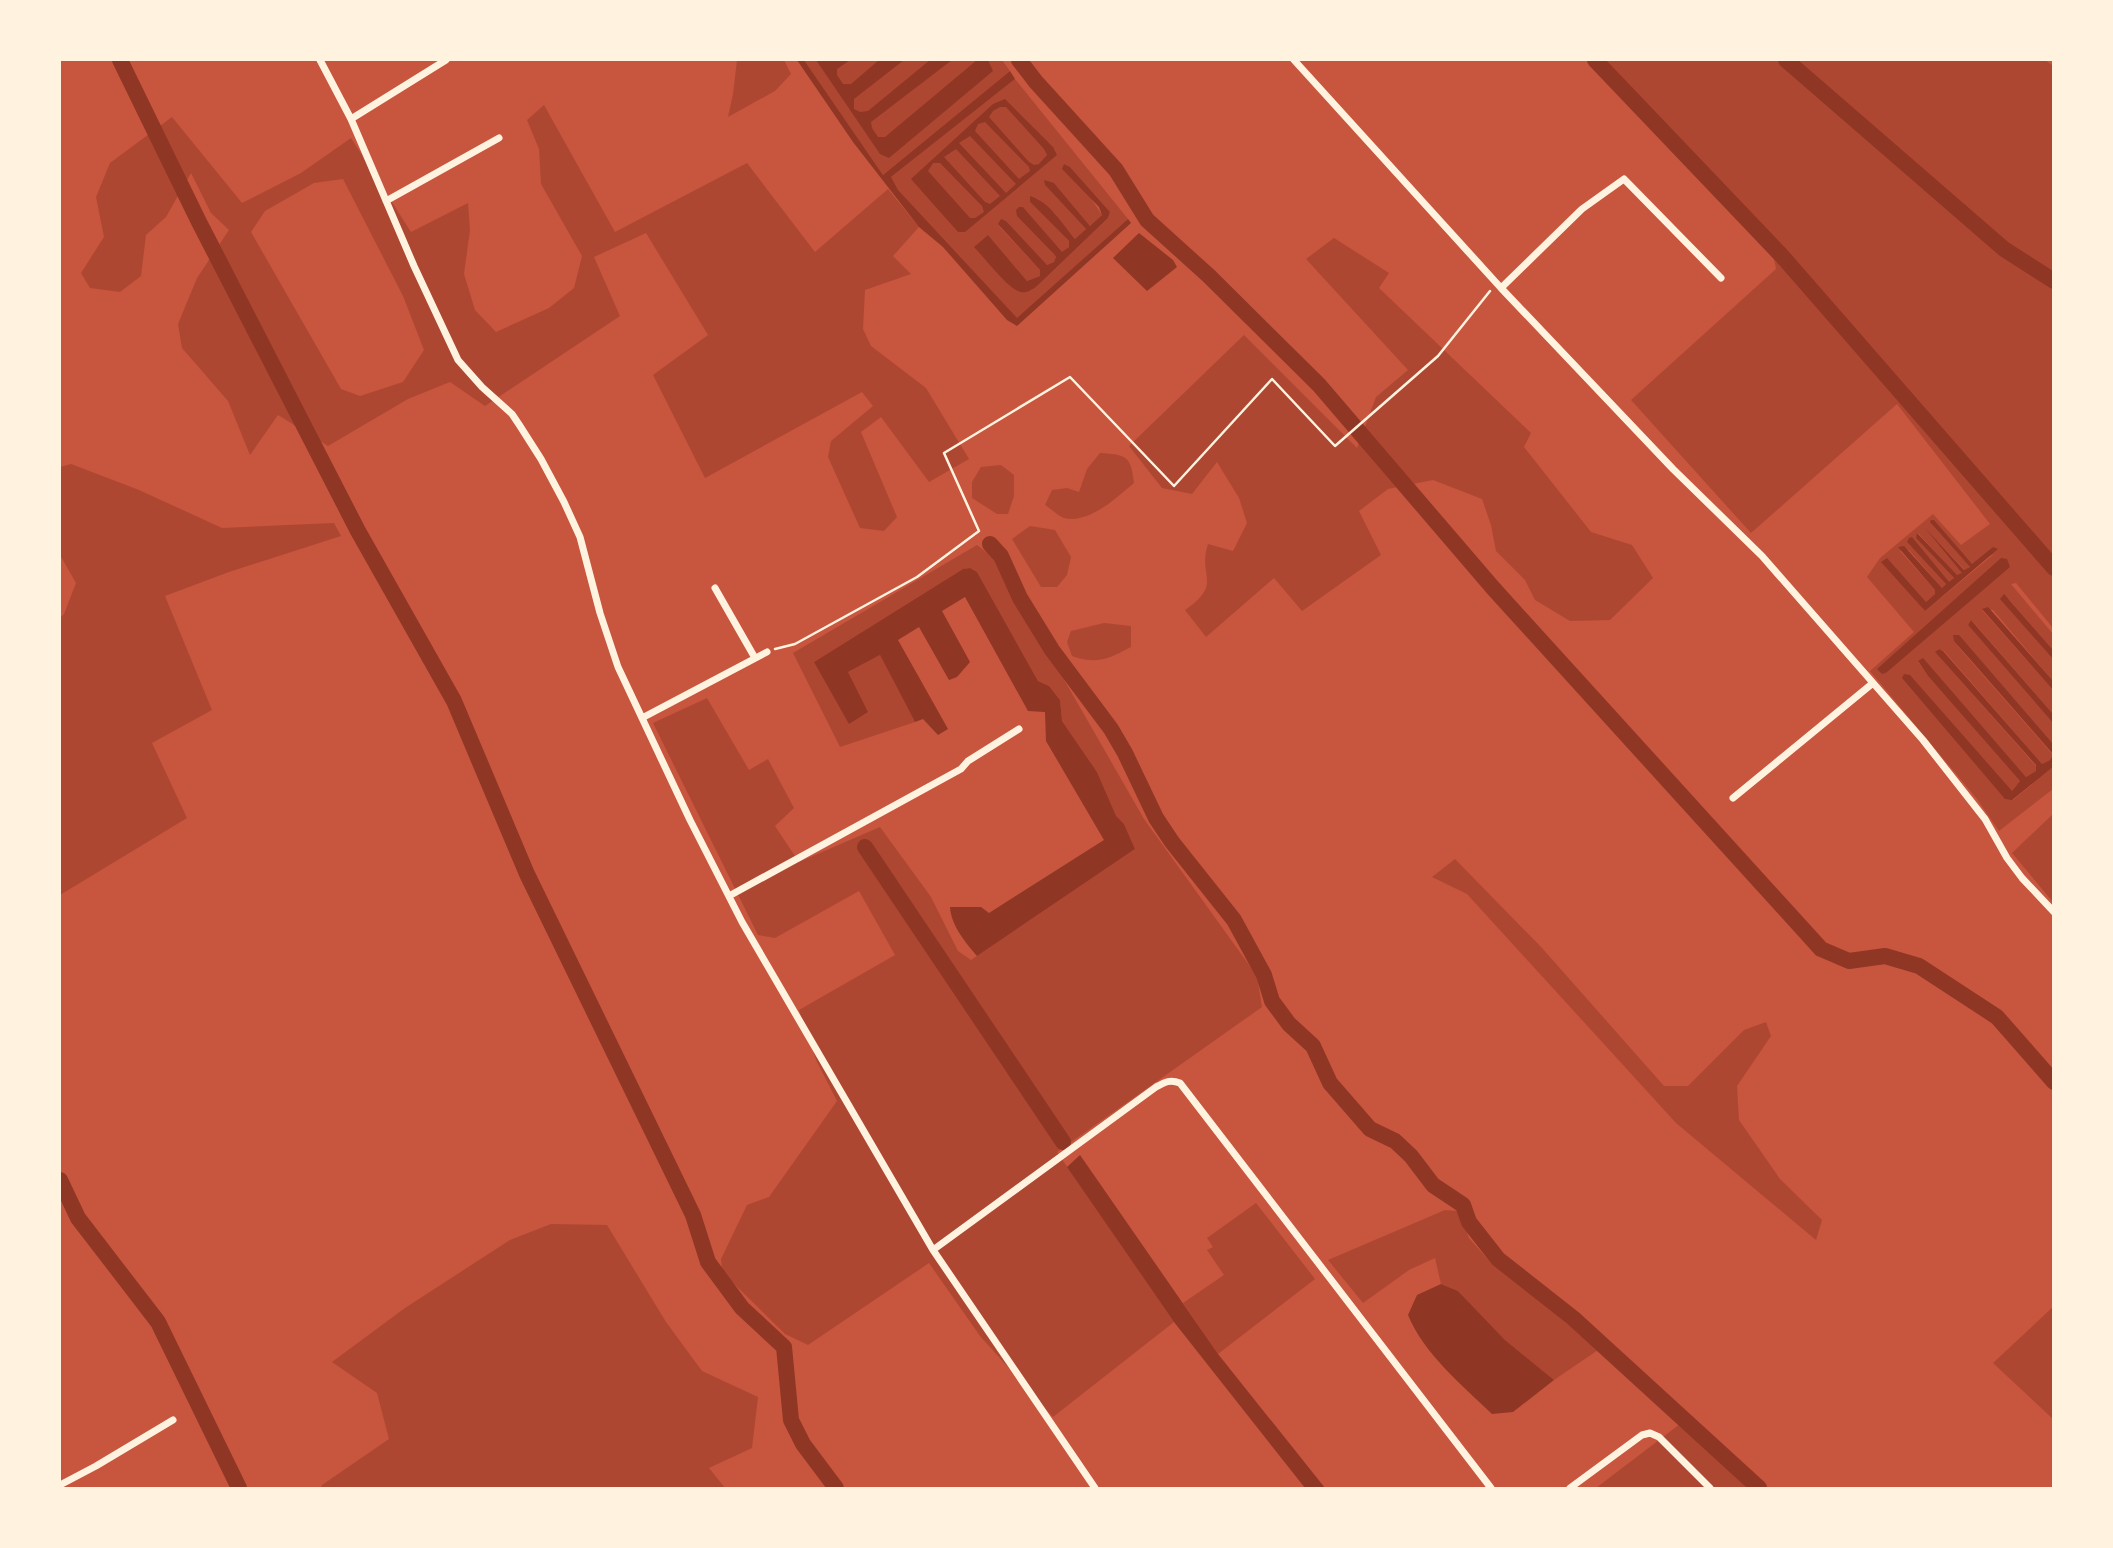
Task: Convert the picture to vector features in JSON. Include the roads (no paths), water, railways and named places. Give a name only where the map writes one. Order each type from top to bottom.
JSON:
[{"type":"street","points":[[320,60],[351,118],[458,360],[482,387],[512,414],[541,458],[564,502],[580,537],[600,613],[618,667],[729,896],[796,1017],[933,1250],[1095,1489]]},
{"type":"street","points":[[351,118],[446,60]]},
{"type":"street","points":[[1294,60],[1499,286],[1673,469],[1762,556],[1923,740],[1985,819],[2022,878],[2053,912]]},
{"type":"street","points":[[386,201],[499,138]]},
{"type":"street","points":[[1499,286],[1582,209],[1624,179],[1721,278]]},
{"type":"street","points":[[715,588],[755,658]]},
{"type":"street","points":[[642,719],[767,652]]},
{"type":"street","points":[[1733,798],[1873,683]]},
{"type":"street","points":[[729,896],[961,769],[968,761],[1019,729]]},
{"type":"street","points":[[933,1250],[1156,1087],[1173,1080],[1180,1083],[1491,1489]]},
{"type":"street","points":[[60,1485],[173,1420]]},
{"type":"street","points":[[1570,1489],[1642,1435],[1650,1433],[1659,1437],[1710,1489]]},
{"type":"waterway","points":[[120,60],[198,220],[358,531],[454,701],[527,874],[693,1215],[708,1262],[742,1308],[784,1347],[791,1420],[803,1444],[836,1488]]},
{"type":"waterway","points":[[1019,60],[1116,170],[1147,220],[1209,276],[1319,385],[1493,588],[1821,949],[1849,961],[1885,956],[1919,966],[1997,1017],[2054,1082]]},
{"type":"waterway","points":[[1595,60],[1782,256],[2054,568]]},
{"type":"waterway","points":[[1786,60],[2004,249],[2054,281]]},
{"type":"waterway","points":[[990,544],[1001,556],[1020,598],[1052,650],[1111,729],[1156,818],[1234,920],[1264,975],[1272,1001],[1289,1024],[1313,1046],[1330,1083],[1370,1129],[1395,1141],[1411,1156],[1433,1185],[1463,1205],[1469,1222],[1498,1259],[1573,1318],[1759,1488]]},
{"type":"waterway","points":[[865,847],[1063,1142]]},
{"type":"waterway","points":[[60,1180],[78,1218],[158,1322],[239,1488]]}]
